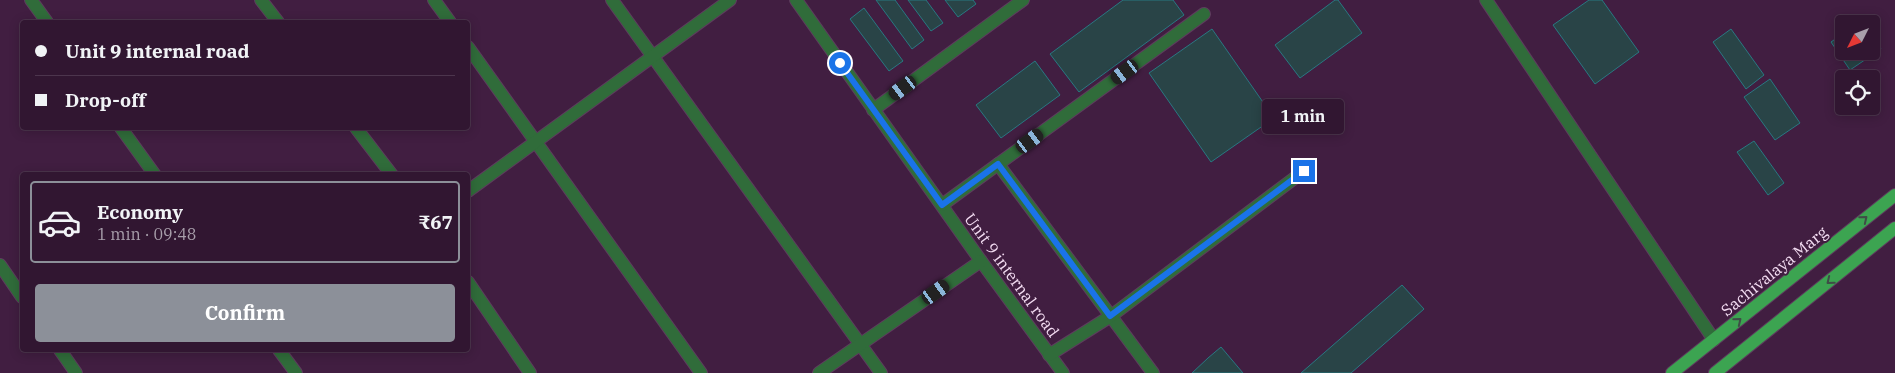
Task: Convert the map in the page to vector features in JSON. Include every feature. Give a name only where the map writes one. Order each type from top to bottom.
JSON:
[{"type":"main road","name":"Sachivalaya Marg","points":[[1672,373],[1895,194]]},
{"type":"main road","points":[[1715,373],[1895,228]]},
{"type":"street","points":[[31,0],[46,20]]},
{"type":"street","points":[[261,0],[276,20]]},
{"type":"street","points":[[434,0],[449,20]]},
{"type":"street","points":[[612,0],[881,373]]},
{"type":"street","points":[[470,190],[730,0]]},
{"type":"street","name":"Unit 9 internal road","points":[[796,0],[981,262],[1063,373]]},
{"type":"street","points":[[873,110],[1023,0]]},
{"type":"street","points":[[1486,0],[1714,340]]},
{"type":"street","points":[[942,205],[1204,14]]},
{"type":"street","points":[[470,50],[701,373]]},
{"type":"street","points":[[122,130],[153,172]]},
{"type":"street","points":[[358,130],[390,172]]},
{"type":"street","points":[[998,164],[1152,373]]},
{"type":"street","points":[[1049,355],[1110,316],[1304,171]]},
{"type":"street","points":[[819,373],[981,262]]},
{"type":"street","points":[[0,265],[20,294]]},
{"type":"street","points":[[470,285],[530,373]]},
{"type":"street","points":[[61,352],[76,373]]},
{"type":"street","points":[[280,352],[296,373]]},
{"type":"building","points":[[876,0],[895,0],[924,40],[912,49]]},
{"type":"building","points":[[908,0],[926,0],[943,23],[931,31]]},
{"type":"building","points":[[945,0],[973,0],[976,4],[958,17]]},
{"type":"building","points":[[1123,0],[1173,0],[1184,15],[1079,92],[1050,54]]},
{"type":"building","points":[[1335,0],[1338,0],[1362,33],[1300,78],[1275,45]]},
{"type":"building","points":[[1589,0],[1602,0],[1639,52],[1595,84],[1553,25]]},
{"type":"building","points":[[864,8],[903,61],[889,71],[850,19]]},
{"type":"building","points":[[1212,29],[1274,118],[1211,162],[1149,73]]},
{"type":"building","points":[[1731,29],[1764,75],[1746,89],[1713,42]]},
{"type":"building","points":[[1835,39],[1835,48],[1831,42]]},
{"type":"building","points":[[1843,60],[1865,60],[1850,70]]},
{"type":"building","points":[[1035,61],[1060,95],[1001,138],[976,105]]},
{"type":"building","points":[[1770,79],[1800,123],[1775,140],[1744,97]]},
{"type":"building","points":[[1754,141],[1784,183],[1768,195],[1737,152]]},
{"type":"building","points":[[1402,285],[1424,309],[1351,373],[1301,373]]},
{"type":"building","points":[[1221,347],[1243,373],[1192,373],[1208,358]]},
{"type":"route","points":[[840,63],[942,205],[998,164],[1110,316],[1304,171]]}]
